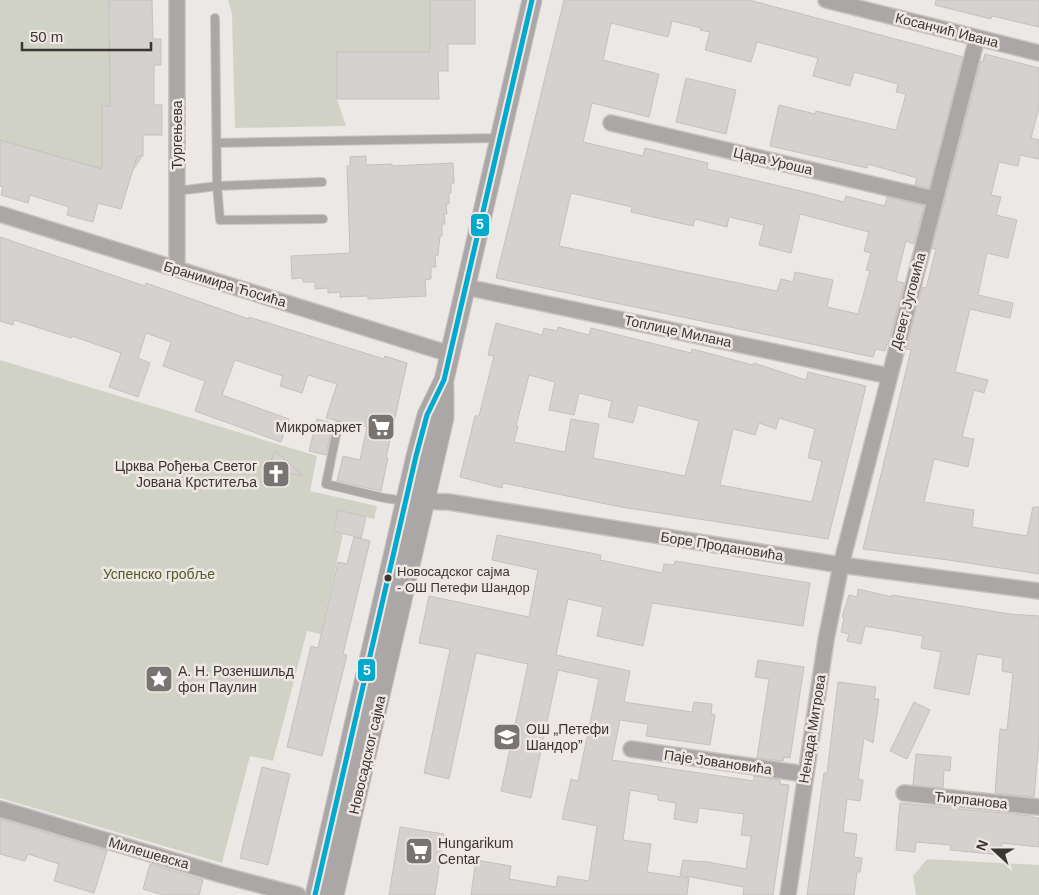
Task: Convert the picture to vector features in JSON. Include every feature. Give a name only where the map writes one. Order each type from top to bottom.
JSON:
[{"type":"street","name":"Тургењева","points":[[177,0],[177,270]]},
{"type":"street","name":"Новосадског сајма","points":[[315,895],[406,501],[427,415],[444,380],[502,138],[532,0]]},
{"type":"street","name":"Косанчић Ивана","points":[[826,0],[1039,53]]},
{"type":"street","name":"Девет Југовића","points":[[841,565],[977,38]]},
{"type":"street","name":"Цара Уроша","points":[[611,123],[935,199]]},
{"type":"street","name":"Бранимира Ћосића","points":[[0,214],[450,354]]},
{"type":"street","name":"Топлице Милана","points":[[466,287],[889,376]]},
{"type":"street","name":"Новосадског сајма","points":[[334,895],[444,418],[444,380]]},
{"type":"street","name":"Боре Продановића","points":[[406,501],[450,502],[841,565],[1039,591]]},
{"type":"street","name":"Ненада Митрова","points":[[788,895],[826,640],[841,565]]},
{"type":"street","name":"Паје Јовановића","points":[[632,749],[805,774]]},
{"type":"street","name":"Ћирпанова","points":[[904,793],[1039,807]]},
{"type":"street","name":"Милешевска","points":[[0,809],[222,875],[298,895]]},
{"type":"lane","points":[[215,18],[220,220],[323,219]]},
{"type":"lane","points":[[217,143],[502,138]]},
{"type":"lane","points":[[177,191],[218,186],[322,182]]},
{"type":"lane","points":[[338,425],[326,484],[384,498],[406,501]]},
{"type":"green space","points":[[0,0],[109,0],[110,106],[102,106],[102,155],[143,156],[133,171],[106,163],[103,170],[0,140]]},
{"type":"green space","points":[[228,0],[430,0],[430,52],[337,99],[346,126],[235,128],[232,14]]},
{"type":"green space","name":"Успенско гробље","points":[[0,360],[317,456],[310,491],[377,506],[374,519],[338,510],[332,531],[343,534],[321,634],[307,631],[273,761],[250,756],[222,863],[0,798]]},
{"type":"green space","points":[[927,859],[1039,865],[1039,895],[916,895],[913,876]]},
{"type":"building","points":[[109,0],[152,0],[153,39],[161,39],[161,65],[154,65],[154,105],[162,105],[162,135],[143,135],[143,156],[137,156],[121,209],[98,203],[93,222],[67,215],[69,207],[30,195],[28,203],[1,195],[3,187],[0,186],[0,140],[102,169],[102,106],[110,106]]},
{"type":"building","points":[[430,0],[475,0],[475,44],[448,44],[448,71],[438,71],[439,99],[337,99],[337,52],[430,52]]},
{"type":"building","points":[[564,0],[749,0],[963,57],[929,188],[915,185],[917,178],[868,164],[867,168],[770,146],[779,105],[815,114],[816,111],[896,130],[906,94],[896,92],[898,84],[854,72],[850,86],[813,76],[818,58],[757,42],[751,62],[705,50],[710,32],[672,21],[668,37],[611,23],[603,60],[659,74],[649,117],[592,103],[583,142],[643,156],[645,148],[708,163],[707,169],[844,202],[846,196],[885,206],[887,197],[924,206],[914,244],[906,241],[896,281],[904,283],[888,345],[885,351],[876,349],[873,357],[496,278]],"holes":[[[571,193],[632,207],[631,212],[693,226],[695,219],[727,227],[729,217],[764,225],[759,245],[791,253],[800,214],[869,232],[864,251],[871,253],[866,270],[870,271],[858,314],[827,307],[833,280],[795,272],[793,282],[781,279],[777,291],[559,246]]]},
{"type":"building","points":[[936,0],[1039,0],[1039,27],[992,16],[991,19],[935,5]]},
{"type":"building","points":[[985,54],[1039,68],[1039,108],[1031,138],[1039,140],[1039,159],[1020,155],[1018,166],[999,162],[991,195],[1001,197],[996,215],[1017,220],[1008,258],[987,253],[978,295],[1013,303],[1010,318],[970,309],[955,372],[988,380],[984,393],[974,390],[962,437],[974,439],[968,467],[934,459],[924,502],[974,510],[972,527],[1027,536],[1033,507],[1039,507],[1039,574],[863,549],[911,350],[906,349],[922,287],[926,288],[936,249],[932,248],[981,61],[983,62]]},
{"type":"building","points":[[686,78],[736,90],[726,134],[676,122]]},
{"type":"building","points":[[366,156],[366,165],[392,164],[392,166],[453,163],[454,183],[451,183],[449,204],[446,204],[445,224],[442,224],[442,236],[440,236],[438,255],[435,256],[436,267],[431,267],[431,279],[425,280],[426,296],[368,299],[368,296],[340,297],[340,292],[328,293],[328,288],[315,289],[315,282],[303,282],[303,278],[292,279],[291,256],[350,253],[347,166],[350,166],[350,157]]},
{"type":"building","points":[[0,237],[145,286],[146,283],[249,319],[249,317],[384,359],[385,356],[407,363],[386,458],[388,458],[381,491],[337,481],[343,456],[360,460],[367,427],[326,418],[337,384],[308,375],[302,393],[280,386],[283,376],[235,360],[222,395],[289,419],[281,442],[195,411],[205,381],[163,366],[171,342],[146,333],[138,358],[150,363],[138,397],[109,387],[121,353],[72,336],[71,338],[14,320],[13,325],[0,321]]},
{"type":"building","points":[[496,323],[542,335],[544,328],[557,331],[558,327],[589,335],[591,328],[691,353],[692,349],[753,365],[754,363],[806,380],[808,372],[866,386],[828,539],[621,507],[503,483],[502,488],[460,477],[475,416],[479,416],[494,356],[488,355]],"holes":[[[529,375],[555,382],[549,410],[574,415],[579,393],[612,401],[608,417],[633,423],[638,405],[699,421],[685,476],[593,458],[599,424],[571,419],[565,452],[514,442],[518,426],[516,426]],[[779,418],[815,429],[808,458],[822,461],[812,502],[720,485],[733,429],[755,435],[759,423],[776,429]]]},
{"type":"building","points":[[317,419],[333,423],[326,455],[309,451]]},
{"type":"building","points":[[275,451],[303,476],[269,468]]},
{"type":"building","points":[[338,510],[366,517],[361,538],[333,531]]},
{"type":"building","points":[[497,535],[601,555],[600,560],[662,573],[664,564],[674,565],[675,561],[810,583],[803,626],[652,603],[643,646],[597,636],[603,607],[568,599],[556,655],[630,671],[624,702],[692,712],[694,702],[712,704],[711,714],[715,715],[710,745],[646,736],[648,724],[620,720],[612,760],[754,781],[754,776],[780,780],[780,784],[789,785],[773,895],[743,895],[744,887],[680,875],[683,860],[703,861],[746,869],[751,836],[741,835],[744,814],[699,808],[697,823],[674,819],[676,803],[658,800],[658,795],[630,790],[623,840],[651,844],[647,872],[689,878],[687,895],[471,895],[476,860],[511,866],[509,879],[556,887],[558,876],[589,881],[597,826],[562,819],[571,779],[578,781],[599,679],[558,670],[531,798],[501,791],[528,664],[476,653],[449,779],[424,773],[450,649],[419,643],[429,596],[529,617],[538,570],[492,560]]},
{"type":"building","points":[[354,537],[370,541],[343,654],[347,655],[322,756],[287,747],[311,646],[318,648],[338,562],[347,564]]},
{"type":"building","points":[[858,589],[892,597],[892,595],[1010,614],[1039,616],[1039,740],[1034,797],[995,793],[1000,729],[1007,730],[1013,673],[1002,671],[1003,658],[977,654],[969,695],[934,688],[941,652],[921,648],[923,636],[865,626],[861,644],[847,641],[849,634],[841,632],[844,618],[842,617],[849,595],[857,597]]},
{"type":"building","points":[[758,660],[804,667],[790,758],[784,757],[783,761],[757,758],[769,679],[755,677]]},
{"type":"building","points":[[838,682],[876,687],[874,699],[879,699],[873,743],[864,738],[858,779],[863,780],[860,801],[847,799],[843,832],[857,834],[854,857],[862,858],[860,872],[857,872],[854,895],[807,895],[824,773],[827,773]]},
{"type":"building","points":[[914,702],[930,710],[907,759],[890,751]]},
{"type":"building","points":[[916,754],[951,757],[950,771],[944,770],[943,788],[913,785]]},
{"type":"building","points":[[262,767],[290,774],[268,865],[240,858]]},
{"type":"building","points":[[900,803],[1039,818],[1039,847],[1002,843],[1001,855],[950,850],[951,845],[916,842],[915,852],[896,850]]},
{"type":"building","points":[[0,819],[107,851],[94,893],[54,881],[59,864],[28,854],[25,861],[0,854]]},
{"type":"building","points":[[400,827],[444,834],[435,895],[389,895]]},
{"type":"building","points":[[150,864],[203,880],[199,895],[163,895],[143,889]]},
{"type":"transit line","name":"5","points":[[315,895],[416,456],[427,415],[444,380],[532,0]]},
{"type":"place","name":"Микромаркет","points":[[381,427]]},
{"type":"place","name":"Црква Рођења Светог Јована Крститеља","points":[[276,474]]},
{"type":"place","name":"Новосадског сајма - ОШ Петефи Шандор","points":[[388,578]]},
{"type":"place","name":"А. Н. Розеншильд фон Паулин","points":[[159,679]]},
{"type":"place","name":"ОШ „Петефи Шандор”","points":[[507,737]]},
{"type":"place","name":"Hungarikum Centar","points":[[419,851]]}]
